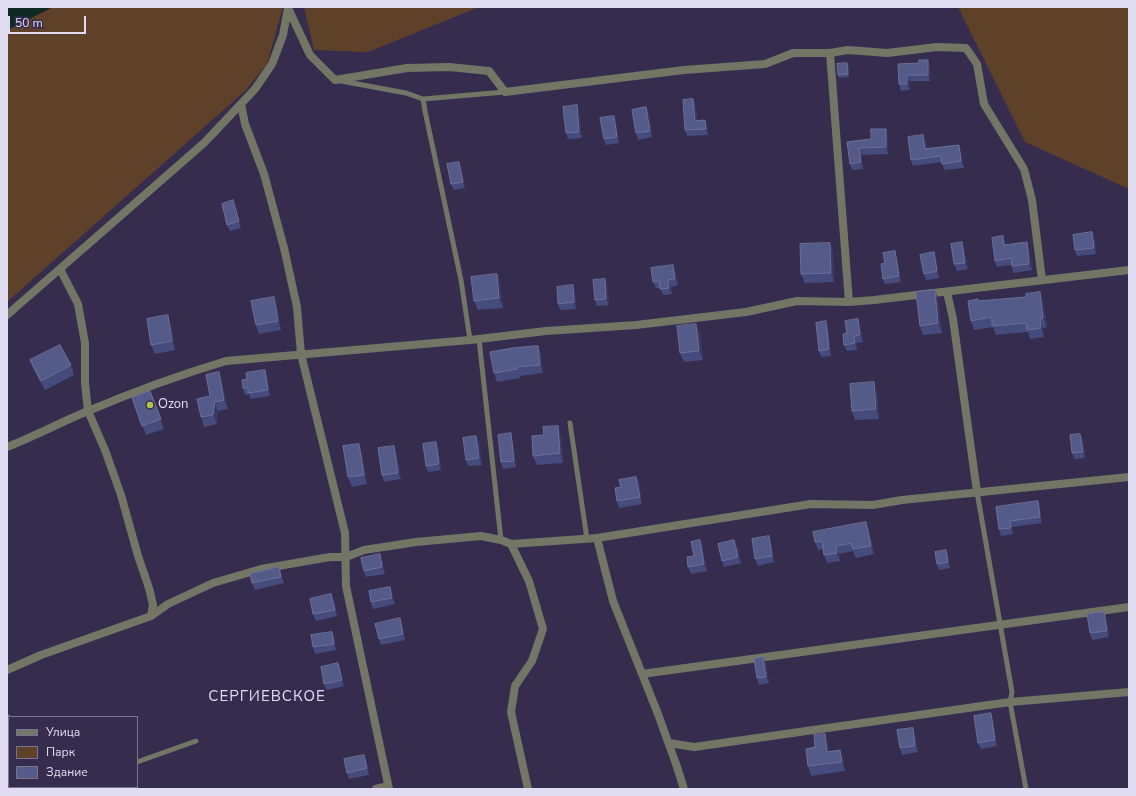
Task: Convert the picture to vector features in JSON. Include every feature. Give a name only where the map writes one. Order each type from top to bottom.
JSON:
[{"type":"street","points":[[288,8],[310,55],[336,80],[407,68],[449,67],[489,71],[505,92],[684,70],[765,64],[793,53],[830,53],[848,50],[887,53],[937,47],[966,48],[977,64],[984,104],[1024,169],[1032,200],[1042,280]]},
{"type":"street","points":[[7,315],[204,143],[255,89],[272,64],[283,35],[288,8]]},
{"type":"street","points":[[830,53],[849,302]]},
{"type":"street","points":[[241,104],[245,124],[264,174],[284,248],[297,307],[301,354],[345,533],[346,586],[388,787],[376,789]]},
{"type":"street","points":[[60,269],[78,304],[85,343],[88,411],[105,450],[121,495],[138,556],[149,588],[153,605],[151,616]]},
{"type":"street","points":[[7,447],[28,439],[88,411],[192,371],[226,361],[470,340],[546,331],[636,325],[746,312],[797,301],[849,302],[1129,270]]},
{"type":"street","points":[[947,292],[953,319],[977,492]]},
{"type":"street","points":[[7,670],[40,655],[151,616],[168,604],[213,583],[262,569],[330,557],[346,557],[364,550],[416,542],[481,536],[502,540],[512,544],[587,539],[811,504],[873,505],[902,500],[1129,477]]},
{"type":"street","points":[[597,538],[613,601],[669,743],[684,789]]},
{"type":"street","points":[[512,544],[529,581],[543,629],[532,661],[515,686],[511,712],[528,789]]},
{"type":"street","points":[[642,674],[1129,607]]},
{"type":"street","points":[[669,743],[694,746],[1010,702],[1129,692]]},
{"type":"lane","points":[[336,80],[406,93],[423,99],[505,92]]},
{"type":"lane","points":[[423,99],[461,280],[470,340]]},
{"type":"lane","points":[[479,339],[502,540]]},
{"type":"lane","points":[[570,423],[587,539]]},
{"type":"lane","points":[[977,492],[1001,625],[1012,692],[1010,702],[1026,789]]},
{"type":"lane","points":[[138,762],[196,741]]},
{"type":"green space","points":[[55,7],[283,7],[267,64],[245,91],[7,302],[7,30]]},
{"type":"green space","points":[[304,7],[479,7],[368,52],[314,50]]},
{"type":"green space","points":[[958,7],[1129,7],[1129,189],[1025,142]]},
{"type":"shaded area","points":[[7,7],[55,7],[7,30]]},
{"type":"building","points":[[919,60],[928,60],[928,75],[907,75],[907,84],[899,84],[898,64],[919,63]]},
{"type":"building","points":[[847,63],[848,74],[838,75],[837,64]]},
{"type":"building","points":[[693,99],[695,121],[705,120],[706,129],[685,130],[683,100]]},
{"type":"building","points":[[577,105],[579,132],[566,133],[563,107]]},
{"type":"building","points":[[646,107],[650,131],[636,133],[632,110]]},
{"type":"building","points":[[614,116],[617,137],[604,139],[600,118]]},
{"type":"building","points":[[871,129],[886,129],[886,147],[859,148],[861,162],[850,164],[847,142],[871,139]]},
{"type":"building","points":[[923,135],[925,149],[959,145],[961,161],[942,164],[941,156],[911,160],[908,137]]},
{"type":"building","points":[[459,162],[463,182],[451,184],[447,164]]},
{"type":"building","points":[[233,200],[239,221],[227,225],[222,204]]},
{"type":"building","points":[[1092,232],[1094,248],[1075,250],[1073,235]]},
{"type":"building","points":[[1003,236],[1004,245],[1027,242],[1029,264],[1012,266],[1011,258],[995,261],[992,238]]},
{"type":"building","points":[[962,242],[965,263],[954,264],[951,244]]},
{"type":"building","points":[[830,243],[831,273],[801,274],[800,244]]},
{"type":"building","points":[[895,251],[899,276],[883,279],[881,264],[885,263],[883,253]]},
{"type":"building","points":[[934,252],[937,271],[924,274],[920,255]]},
{"type":"building","points":[[673,265],[675,279],[668,280],[669,288],[660,289],[659,281],[653,282],[651,268]]},
{"type":"building","points":[[497,274],[499,298],[474,301],[471,277]]},
{"type":"building","points":[[605,279],[606,299],[595,300],[593,280]]},
{"type":"building","points":[[573,285],[574,302],[558,304],[557,287]]},
{"type":"building","points":[[935,290],[938,323],[920,326],[916,292]]},
{"type":"building","points":[[1040,292],[1043,318],[1040,319],[1041,328],[1027,330],[1026,323],[992,326],[992,317],[971,321],[968,301],[978,299],[978,301],[1026,297],[1026,294]]},
{"type":"building","points":[[274,297],[278,321],[256,325],[251,301]]},
{"type":"building","points":[[168,315],[172,341],[151,345],[147,319]]},
{"type":"building","points":[[858,319],[860,335],[854,336],[855,343],[844,345],[843,334],[847,333],[845,321]]},
{"type":"building","points":[[826,321],[829,349],[819,351],[816,323]]},
{"type":"building","points":[[696,324],[699,351],[680,353],[677,326]]},
{"type":"building","points":[[60,345],[71,365],[41,381],[30,360]]},
{"type":"building","points":[[538,346],[540,365],[517,367],[517,369],[494,373],[490,352]]},
{"type":"building","points":[[265,370],[268,390],[248,393],[248,388],[243,388],[242,380],[247,379],[246,373]]},
{"type":"building","points":[[219,372],[224,400],[215,402],[213,415],[201,417],[197,399],[210,396],[206,375]]},
{"type":"building","points":[[874,382],[876,409],[852,411],[850,384]]},
{"type":"building","points":[[150,391],[161,419],[142,426],[132,398]]},
{"type":"building","points":[[558,426],[560,453],[533,456],[532,436],[544,435],[543,427]]},
{"type":"building","points":[[511,433],[514,461],[501,462],[498,435]]},
{"type":"building","points":[[1080,434],[1083,452],[1072,453],[1070,435]]},
{"type":"building","points":[[476,436],[479,458],[466,460],[463,438]]},
{"type":"building","points":[[436,442],[439,464],[426,466],[423,444]]},
{"type":"building","points":[[359,444],[364,475],[348,477],[343,446]]},
{"type":"building","points":[[394,446],[398,473],[382,475],[378,448]]},
{"type":"building","points":[[636,477],[640,497],[617,501],[615,488],[621,487],[619,480]]},
{"type":"building","points":[[1038,501],[1040,517],[1010,521],[1011,528],[999,529],[996,507]]},
{"type":"building","points":[[866,522],[871,546],[853,549],[851,543],[836,546],[837,553],[824,555],[822,541],[815,542],[813,532]]},
{"type":"building","points":[[769,536],[772,556],[755,559],[752,539]]},
{"type":"building","points":[[700,540],[704,564],[688,567],[687,557],[694,556],[691,542]]},
{"type":"building","points":[[734,540],[738,557],[722,561],[718,544]]},
{"type":"building","points":[[946,550],[948,562],[937,564],[935,552]]},
{"type":"building","points":[[380,554],[382,567],[364,571],[361,558]]},
{"type":"building","points":[[279,567],[281,577],[252,583],[250,574]]},
{"type":"building","points":[[390,587],[392,598],[371,602],[369,591]]},
{"type":"building","points":[[331,594],[335,610],[313,614],[310,599]]},
{"type":"building","points":[[1104,612],[1107,631],[1090,633],[1087,614]]},
{"type":"building","points":[[400,618],[403,634],[379,639],[375,624]]},
{"type":"building","points":[[332,632],[334,644],[313,647],[311,635]]},
{"type":"building","points":[[763,657],[766,677],[757,678],[754,659]]},
{"type":"building","points":[[338,663],[342,680],[324,684],[321,667]]},
{"type":"building","points":[[991,713],[995,740],[978,743],[974,716]]},
{"type":"building","points":[[913,728],[915,746],[900,748],[897,730]]},
{"type":"building","points":[[825,734],[827,752],[840,750],[842,762],[808,766],[806,749],[815,747],[814,735]]},
{"type":"building","points":[[364,755],[367,768],[347,773],[344,759]]},
{"type":"place","name":"Ozon","points":[[150,405]]},
{"type":"district","name":"СЕРГИЕВСКОЕ","points":[[267,697]]}]
